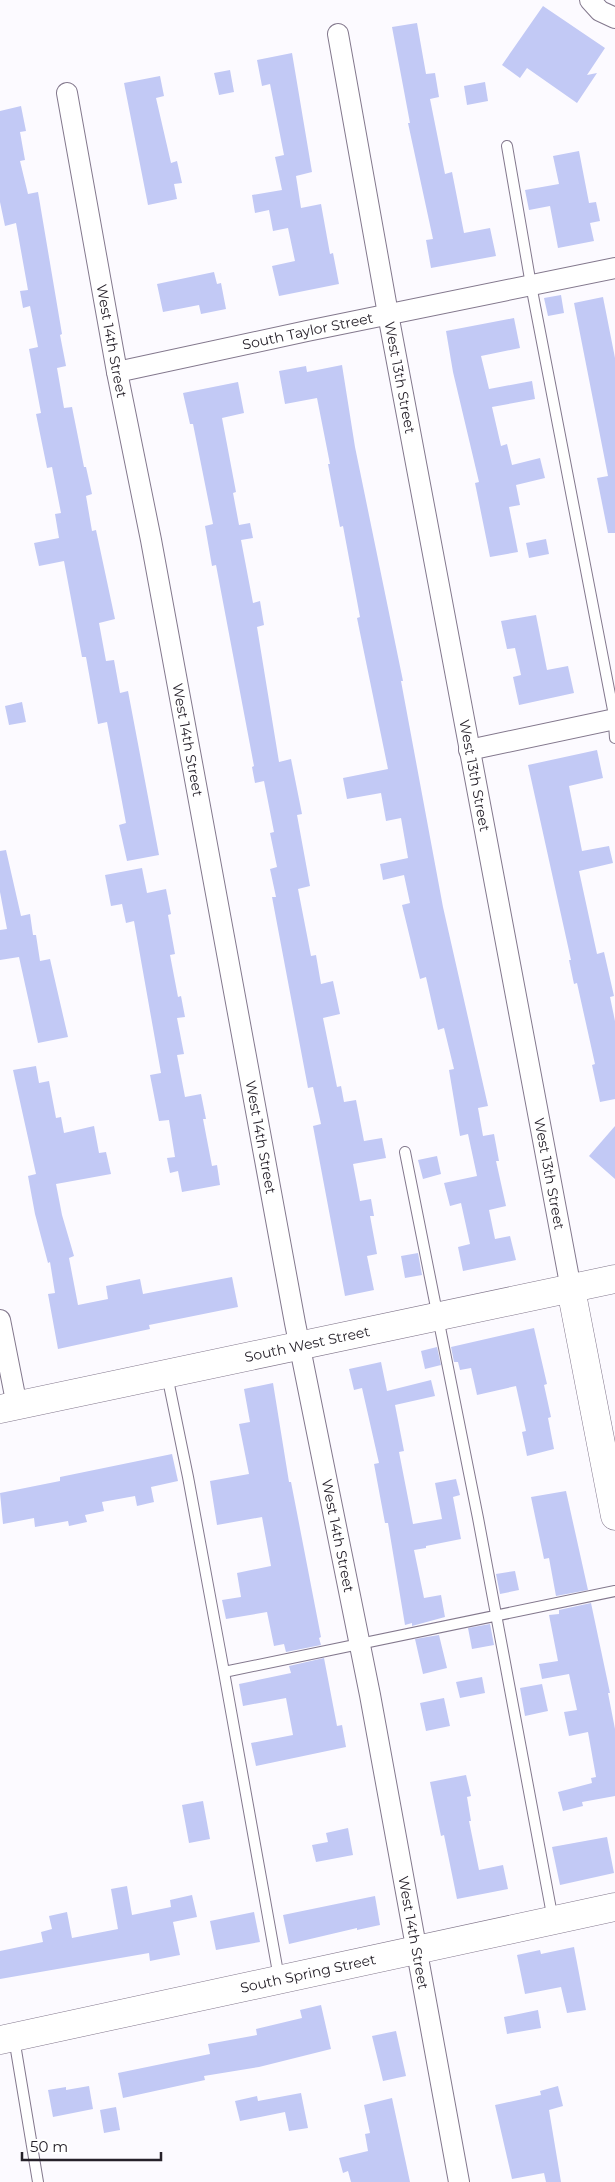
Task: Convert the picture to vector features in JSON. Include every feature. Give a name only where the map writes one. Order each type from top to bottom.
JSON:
[{"type":"street","points":[[590,0],[600,11],[615,18]]},
{"type":"street","name":"West 13th Street","points":[[338,34],[469,750],[615,1516]]},
{"type":"street","name":"West 14th Street","points":[[67,93],[151,540],[201,821],[300,1346],[360,1645],[459,2182]]},
{"type":"street","name":"South Taylor Street","points":[[118,372],[615,268]]},
{"type":"street","points":[[469,750],[614,726]]},
{"type":"street","name":"South West Street","points":[[8,1408],[615,1279]]},
{"type":"street","points":[[0,1320],[8,1408]]},
{"type":"street","name":"South Spring Street","points":[[7,2038],[615,1907]]},
{"type":"lane","points":[[506,146],[614,726]]},
{"type":"lane","points":[[405,1152],[496,1616],[553,1920]]},
{"type":"lane","points":[[166,1374],[188,1477],[279,1979]]},
{"type":"lane","points":[[224,1672],[615,1591]]},
{"type":"lane","points":[[7,2038],[38,2182]]},
{"type":"building","points":[[543,6],[605,48],[587,75],[597,73],[577,103],[527,68],[520,78],[502,65]]},
{"type":"building","points":[[417,23],[426,74],[435,73],[439,97],[430,99],[445,174],[452,172],[464,233],[490,228],[496,256],[431,268],[426,240],[433,239],[408,123],[410,123],[392,27]]},
{"type":"building","points":[[292,53],[312,172],[296,176],[301,208],[321,204],[330,254],[333,253],[339,284],[279,296],[272,266],[295,261],[288,228],[273,231],[269,210],[255,213],[252,195],[282,190],[275,157],[284,155],[270,84],[262,86],[257,60]]},
{"type":"building","points":[[230,70],[234,92],[219,95],[214,73]]},
{"type":"building","points":[[160,76],[164,96],[156,98],[171,163],[177,161],[182,183],[174,184],[177,199],[148,205],[124,83]]},
{"type":"building","points":[[485,82],[488,101],[467,105],[464,86]]},
{"type":"building","points":[[21,106],[26,131],[20,132],[25,160],[20,161],[28,194],[38,192],[66,366],[57,368],[64,408],[72,407],[84,467],[86,467],[92,494],[86,496],[92,531],[96,530],[115,619],[99,623],[106,661],[114,660],[120,693],[128,691],[159,855],[127,861],[119,825],[126,823],[107,722],[98,724],[86,657],[82,657],[64,561],[39,566],[34,543],[59,538],[55,514],[61,513],[52,467],[47,468],[36,414],[41,413],[29,349],[38,347],[30,306],[23,308],[20,291],[28,290],[16,223],[5,226],[0,202],[0,111]]},
{"type":"building","points":[[579,151],[589,203],[596,202],[600,221],[590,223],[594,241],[558,248],[550,206],[529,210],[525,190],[559,184],[553,156]]},
{"type":"building","points":[[214,272],[217,284],[221,283],[226,309],[201,314],[199,305],[163,312],[157,284]]},
{"type":"building","points":[[561,295],[564,313],[548,316],[544,298]]},
{"type":"building","points":[[603,297],[615,358],[615,533],[608,533],[597,478],[608,476],[574,303]]},
{"type":"building","points":[[514,318],[520,348],[481,356],[489,389],[532,381],[535,399],[492,407],[501,446],[507,444],[512,465],[540,458],[545,478],[516,485],[520,505],[509,507],[518,552],[490,557],[475,483],[479,482],[453,372],[446,331]]},
{"type":"building","points":[[342,365],[355,447],[403,681],[401,681],[443,907],[488,1106],[478,1108],[483,1136],[494,1134],[499,1161],[496,1161],[506,1206],[489,1210],[495,1239],[510,1236],[516,1260],[463,1271],[458,1247],[470,1244],[461,1203],[450,1206],[444,1183],[477,1176],[468,1134],[460,1136],[449,1070],[454,1069],[444,1028],[438,1030],[426,977],[420,979],[402,905],[410,903],[404,875],[383,880],[380,864],[408,858],[401,818],[386,821],[381,793],[347,799],[343,778],[388,769],[357,618],[360,617],[343,526],[340,527],[317,398],[285,404],[279,371],[306,366],[307,372]]},
{"type":"building","points":[[238,382],[244,413],[222,418],[236,492],[233,493],[239,525],[250,523],[253,538],[241,540],[253,603],[260,601],[264,625],[257,627],[279,762],[291,759],[302,814],[297,815],[310,886],[298,889],[311,956],[316,955],[321,984],[333,981],[340,1014],[323,1018],[337,1087],[341,1086],[344,1102],[356,1100],[364,1141],[382,1138],[386,1158],[353,1164],[360,1201],[371,1199],[374,1216],[370,1216],[377,1254],[367,1256],[374,1290],[345,1296],[313,1126],[321,1124],[313,1087],[308,1088],[272,897],[276,897],[270,869],[277,867],[270,833],[274,832],[264,781],[255,783],[252,767],[254,766],[216,565],[212,566],[205,526],[213,524],[193,424],[190,424],[183,393]]},
{"type":"building","points":[[546,539],[549,554],[529,558],[526,543]]},
{"type":"building","points":[[536,615],[547,670],[568,666],[574,693],[519,705],[513,677],[521,675],[515,648],[507,649],[501,621]]},
{"type":"building","points":[[22,702],[26,722],[9,725],[5,706]]},
{"type":"building","points":[[597,750],[603,778],[569,786],[582,851],[609,846],[613,863],[579,871],[597,954],[604,952],[614,996],[610,997],[615,1021],[615,1099],[600,1102],[592,1065],[595,1064],[577,983],[574,984],[569,960],[571,960],[528,765]]},
{"type":"building","points":[[6,850],[21,916],[30,914],[40,961],[50,959],[68,1037],[38,1043],[19,957],[0,960],[0,930],[7,929],[0,892],[0,851]]},
{"type":"building","points":[[142,868],[147,893],[166,889],[171,914],[168,915],[175,954],[170,955],[178,997],[181,996],[185,1017],[177,1018],[184,1054],[177,1055],[185,1097],[201,1094],[206,1119],[203,1119],[212,1166],[217,1165],[220,1185],[182,1192],[178,1171],[170,1173],[167,1158],[175,1157],[169,1120],[159,1121],[150,1075],[161,1073],[134,921],[126,923],[122,904],[111,906],[105,875]]},
{"type":"building","points":[[36,1066],[39,1083],[49,1081],[56,1118],[61,1117],[64,1133],[94,1126],[99,1153],[106,1152],[111,1174],[56,1184],[62,1215],[74,1256],[69,1258],[78,1305],[108,1299],[106,1286],[140,1279],[143,1294],[232,1277],[238,1307],[149,1325],[150,1329],[58,1349],[48,1294],[55,1293],[50,1262],[48,1263],[35,1214],[28,1176],[36,1174],[13,1070]]},
{"type":"building","points":[[615,1126],[615,1179],[589,1156]]},
{"type":"building","points":[[437,1156],[441,1174],[423,1179],[418,1160]]},
{"type":"building","points":[[418,1253],[422,1275],[405,1278],[401,1256]]},
{"type":"building","points":[[534,1328],[547,1384],[544,1385],[551,1417],[548,1418],[554,1449],[527,1456],[522,1432],[526,1431],[516,1386],[477,1395],[471,1368],[460,1370],[458,1362],[454,1362],[451,1347]]},
{"type":"building","points":[[437,1347],[441,1365],[425,1369],[421,1351]]},
{"type":"building","points":[[381,1362],[387,1391],[431,1380],[435,1396],[395,1405],[404,1451],[399,1452],[413,1524],[442,1519],[435,1483],[456,1479],[460,1495],[453,1497],[461,1539],[414,1550],[424,1598],[441,1595],[445,1617],[412,1626],[412,1623],[405,1625],[388,1523],[385,1523],[374,1464],[379,1463],[362,1388],[354,1390],[349,1369]]},
{"type":"building","points":[[273,1383],[289,1482],[291,1482],[321,1637],[319,1638],[321,1645],[286,1652],[284,1644],[274,1646],[267,1612],[226,1619],[222,1600],[241,1597],[237,1573],[271,1566],[262,1517],[217,1525],[210,1481],[249,1474],[239,1424],[250,1422],[244,1389]]},
{"type":"building","points":[[172,1454],[178,1481],[151,1487],[154,1502],[137,1506],[135,1496],[102,1502],[104,1511],[85,1515],[87,1522],[69,1526],[68,1521],[35,1527],[34,1518],[3,1524],[0,1493],[60,1481],[60,1477]]},
{"type":"building","points":[[566,1491],[588,1590],[556,1596],[549,1558],[544,1559],[531,1497]]},
{"type":"building","points":[[515,1571],[519,1590],[500,1594],[496,1574]]},
{"type":"building","points":[[591,1603],[610,1693],[608,1693],[615,1729],[615,1796],[582,1802],[583,1806],[563,1811],[558,1792],[592,1783],[591,1778],[596,1777],[588,1732],[569,1736],[564,1712],[577,1710],[569,1674],[542,1679],[539,1664],[558,1661],[549,1615],[559,1614],[559,1610]]},
{"type":"building","points":[[490,1624],[494,1645],[472,1649],[468,1628]]},
{"type":"building","points":[[439,1635],[447,1668],[423,1674],[415,1639]]},
{"type":"building","points":[[324,1658],[337,1726],[342,1725],[346,1747],[256,1766],[251,1743],[293,1735],[286,1698],[243,1706],[239,1684],[291,1673],[289,1666]]},
{"type":"building","points":[[482,1677],[485,1693],[460,1698],[456,1682]]},
{"type":"building","points":[[542,1684],[548,1711],[525,1716],[520,1688]]},
{"type":"building","points":[[444,1698],[450,1726],[426,1731],[420,1703]]},
{"type":"building","points":[[466,1775],[471,1796],[467,1797],[471,1821],[469,1821],[479,1870],[503,1865],[508,1889],[457,1899],[444,1835],[441,1836],[430,1782]]},
{"type":"building","points":[[203,1801],[210,1839],[189,1843],[182,1805]]},
{"type":"building","points":[[348,1828],[353,1855],[316,1862],[312,1845],[328,1842],[326,1833]]},
{"type":"building","points":[[607,1837],[614,1873],[560,1885],[552,1847]]},
{"type":"building","points":[[127,1886],[132,1915],[171,1907],[170,1900],[192,1895],[197,1917],[173,1922],[180,1955],[150,1961],[149,1953],[0,1979],[0,1951],[43,1942],[41,1932],[52,1929],[49,1916],[67,1912],[72,1938],[118,1929],[111,1889]]},
{"type":"building","points":[[375,1896],[380,1925],[357,1930],[357,1928],[289,1944],[283,1915]]},
{"type":"building","points":[[254,1912],[260,1942],[216,1950],[210,1921]]},
{"type":"building","points":[[574,1947],[586,2010],[567,2013],[561,1987],[525,1994],[517,1955],[540,1950],[541,1954]]},
{"type":"building","points":[[321,2005],[331,2049],[259,2067],[204,2076],[205,2080],[123,2098],[118,2073],[210,2054],[208,2044],[257,2035],[256,2029],[302,2018],[300,2010]]},
{"type":"building","points":[[538,2010],[541,2028],[507,2034],[504,2017]]},
{"type":"building","points":[[396,2031],[406,2076],[383,2081],[372,2036]]},
{"type":"building","points":[[89,2086],[93,2109],[53,2117],[48,2090],[66,2087],[66,2090]]},
{"type":"building","points":[[558,2086],[563,2106],[549,2110],[561,2182],[546,2182],[544,2173],[512,2179],[495,2105],[541,2095],[540,2091]]},
{"type":"building","points":[[301,2093],[308,2128],[289,2131],[285,2112],[240,2121],[235,2101],[257,2096],[258,2101]]},
{"type":"building","points":[[392,2098],[410,2182],[351,2182],[348,2171],[343,2173],[339,2158],[368,2151],[365,2134],[370,2133],[364,2105]]},
{"type":"building","points":[[116,2107],[120,2130],[104,2133],[100,2110]]}]
